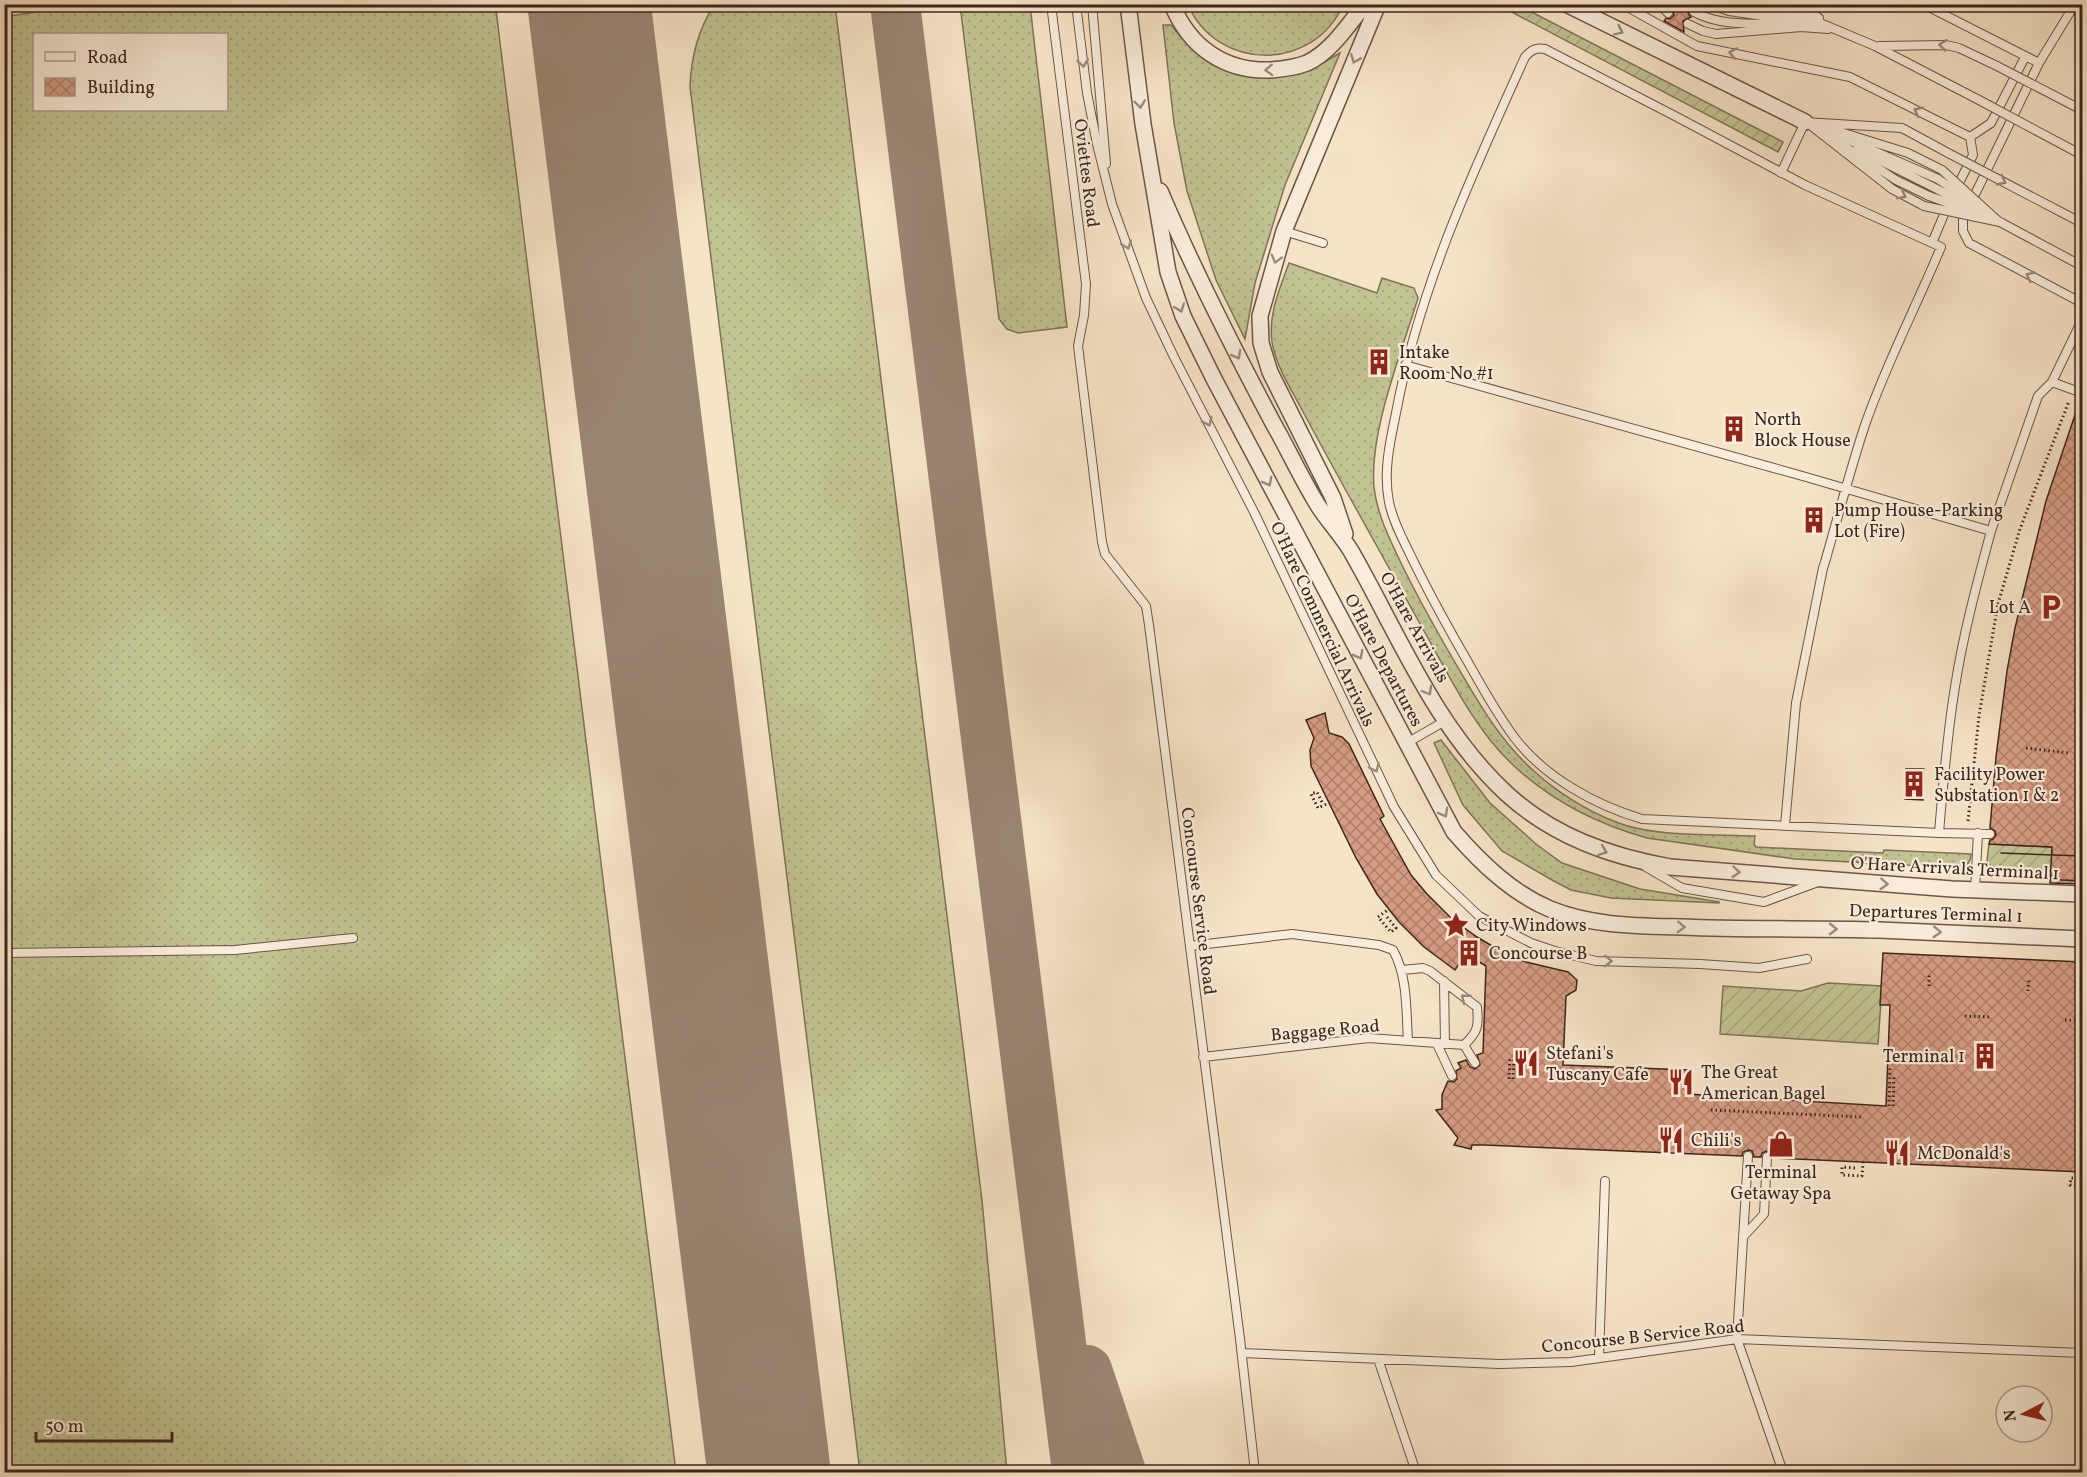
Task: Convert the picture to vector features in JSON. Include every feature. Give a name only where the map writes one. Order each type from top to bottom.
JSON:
[{"type":"street","points":[[1128,4],[1150,169]]},
{"type":"street","points":[[1172,4],[1184,29],[1200,47],[1219,60],[1237,67],[1262,70],[1282,69],[1308,62],[1327,49],[1365,4]]},
{"type":"street","points":[[1349,548],[1333,498],[1270,372],[1261,343],[1260,316],[1284,231],[1378,4]]},
{"type":"street","points":[[1566,4],[1805,122]]},
{"type":"street","name":"O'Hare Arrivals","points":[[1150,169],[1193,269],[1226,335],[1319,506],[1349,548],[1445,721],[1476,763],[1507,794],[1530,812],[1555,829],[1605,852],[1670,867],[1826,879]]},
{"type":"street","name":"O'Hare Departures","points":[[1150,169],[1168,272],[1183,316],[1214,380],[1405,744],[1454,832],[1474,855],[1509,886],[1551,909],[1585,920],[1623,925],[1718,929],[1788,928]]},
{"type":"street","name":"O'Hare Arrivals Terminal 1","points":[[1826,879],[1975,890],[2082,894]]},
{"type":"street","name":"Departures Terminal 1","points":[[1788,928],[2082,939]]},
{"type":"lane","name":"Oviettes Road","points":[[1051,4],[1086,284],[1084,315],[1078,346]]},
{"type":"lane","name":"O'Hare Commercial Arrivals","points":[[1076,4],[1096,144],[1109,190],[1146,298],[1254,512],[1394,807],[1436,875],[1479,916],[1532,943],[1596,961],[1759,968],[1807,959]]},
{"type":"lane","points":[[1092,4],[1109,190]]},
{"type":"lane","points":[[1622,4],[1697,46],[1850,77],[1970,137]]},
{"type":"lane","points":[[1659,4],[1668,13]]},
{"type":"lane","points":[[1710,4],[1729,11],[1838,30]]},
{"type":"lane","points":[[1750,4],[1838,30]]},
{"type":"lane","points":[[1775,4],[1875,46],[2082,155]]},
{"type":"lane","points":[[1788,4],[1838,30]]},
{"type":"lane","points":[[1798,4],[1838,30]]},
{"type":"lane","points":[[1806,4],[1838,30]]},
{"type":"lane","points":[[1923,4],[2039,63]]},
{"type":"lane","points":[[2075,4],[2039,63],[1963,219],[1963,231],[1969,243],[2082,303]]},
{"type":"lane","points":[[1694,12],[1708,20],[1722,22],[1800,25],[1838,30]]},
{"type":"lane","points":[[1688,24],[1703,32],[1716,34],[1801,27],[1838,30]]},
{"type":"lane","points":[[1875,46],[1946,45],[1959,48],[2082,110]]},
{"type":"lane","points":[[1785,825],[1796,703],[1823,568],[1865,426],[1887,368],[1941,247],[1781,173],[1675,116],[1538,47],[1525,57],[1462,196],[1430,284],[1405,365],[1387,459],[1389,504],[1432,598],[1515,738],[1542,765],[1566,783],[1615,811],[1642,819],[1990,834]]},
{"type":"lane","points":[[1970,137],[1991,123],[2025,57]]},
{"type":"lane","points":[[1805,122],[1902,129],[2082,223]]},
{"type":"lane","points":[[1805,122],[1908,153],[1942,170],[2000,222]]},
{"type":"lane","points":[[1781,173],[1805,122]]},
{"type":"lane","points":[[1805,122],[1938,179],[2000,222]]},
{"type":"lane","points":[[1805,122],[2082,266]]},
{"type":"lane","points":[[1805,122],[1896,180],[1929,196],[2000,222]]},
{"type":"lane","points":[[1805,122],[1892,189],[1924,206],[2000,222]]},
{"type":"lane","points":[[1932,243],[1973,155],[1970,137]]},
{"type":"lane","points":[[1284,231],[1323,243]]},
{"type":"lane","points":[[1939,833],[1945,751],[1955,685],[1967,624],[1991,531],[2038,396],[2052,382],[2082,320]]},
{"type":"lane","name":"Concourse Service Road","points":[[1078,346],[1102,542],[1106,554],[1146,606],[1149,625],[1242,1353],[1255,1473]]},
{"type":"lane","points":[[1405,365],[1991,531]]},
{"type":"lane","points":[[2052,382],[2082,393]]},
{"type":"lane","points":[[1405,744],[1445,721]]},
{"type":"lane","points":[[1975,890],[1978,833]]},
{"type":"lane","points":[[1637,861],[1682,888],[1764,902],[1826,879]]},
{"type":"lane","points":[[1190,946],[1292,934],[1379,945],[1393,950],[1402,970],[1408,1041]]},
{"type":"lane","points":[[4,953],[235,950],[353,938]]},
{"type":"lane","points":[[1402,970],[1424,968],[1430,970],[1477,1007],[1478,1020],[1475,1035],[1464,1045],[1475,1063]]},
{"type":"lane","points":[[1444,981],[1441,1044],[1452,1076]]},
{"type":"lane","name":"Baggage Road","points":[[1203,1056],[1369,1038],[1464,1045]]},
{"type":"lane","points":[[1748,1156],[1737,1339],[1783,1473]]},
{"type":"lane","points":[[1743,1236],[1764,1214],[1767,1157]]},
{"type":"lane","points":[[1599,1357],[1605,1181]]},
{"type":"lane","name":"Concourse B Service Road","points":[[1242,1353],[1499,1364],[1571,1362],[1737,1339],[2082,1353]]},
{"type":"lane","points":[[1378,1359],[1416,1473]]},
{"type":"path","points":[[1967,833],[1979,716],[1998,605],[2020,529],[2073,389]]},
{"type":"path","points":[[2074,711],[2082,712]]},
{"type":"path","points":[[2026,748],[2069,753]]},
{"type":"path","points":[[2047,756],[2048,750]]},
{"type":"path","points":[[1322,802],[1317,792],[1311,794],[1318,808],[1329,803]]},
{"type":"path","points":[[1387,917],[1396,928],[1391,932],[1378,917],[1389,909]]},
{"type":"path","points":[[1929,975],[1929,986]]},
{"type":"path","points":[[2028,991],[2029,979]]},
{"type":"path","points":[[1965,1016],[1990,1017]]},
{"type":"path","points":[[2065,1020],[2082,1021]]},
{"type":"path","points":[[1511,1079],[1512,1057]]},
{"type":"path","points":[[1890,1068],[1891,1106],[1894,1077]]},
{"type":"path","points":[[1711,1110],[1862,1117]]},
{"type":"path","points":[[1855,1168],[1842,1167],[1842,1175],[1862,1176],[1863,1162]]},
{"type":"path","points":[[2082,1179],[2071,1178],[2070,1185],[2082,1186]]},
{"type":"green space","points":[[86,4],[493,4],[496,10],[676,1472],[5,1472],[4,17]]},
{"type":"green space","points":[[714,5],[835,5],[982,1200],[1007,1472],[860,1472],[690,87],[696,44]]},
{"type":"green space","points":[[960,5],[1030,5],[1067,327],[1018,333],[1007,329],[999,319]]},
{"type":"green space","points":[[1188,5],[1343,5],[1329,27],[1310,43],[1289,52],[1266,55],[1242,52],[1221,43],[1202,27]]},
{"type":"green space","points":[[1505,5],[1518,5],[1783,142],[1778,152],[1504,8]]},
{"type":"green space","points":[[1163,25],[1171,25],[1194,51],[1206,60],[1230,72],[1245,75],[1303,71],[1318,66],[1340,53],[1285,185],[1255,283],[1245,339],[1216,280],[1187,191],[1174,123]]},
{"type":"green space","points":[[1289,263],[1377,293],[1382,278],[1414,288],[1418,298],[1388,392],[1377,442],[1374,487],[1378,507],[1406,574],[1465,680],[1508,744],[1535,772],[1583,807],[1631,827],[1684,834],[1755,836],[1756,847],[1883,853],[1884,850],[1971,854],[1967,864],[1962,868],[1795,859],[1647,838],[1610,826],[1558,800],[1512,764],[1487,736],[1456,689],[1280,368],[1271,332],[1276,301]]},
{"type":"green space","points":[[1441,740],[1490,803],[1536,844],[1562,863],[1640,889],[1719,903],[1611,898],[1571,890],[1502,851],[1463,805],[1434,743]]},
{"type":"green space","points":[[1989,844],[2082,849],[2082,872],[2005,869],[1991,866],[1987,861]]},
{"type":"green space","points":[[1828,983],[1882,986],[1878,1044],[1720,1034],[1723,986],[1801,991]]},
{"type":"building","points":[[1672,4],[1698,4],[1697,7],[1693,6],[1689,9],[1688,13],[1691,17],[1683,21],[1684,32],[1664,21],[1674,15]]},
{"type":"building","name":"Intake Room No #1","points":[[1375,351],[1389,356],[1384,372],[1369,368]]},
{"type":"building","name":"Lot A","points":[[2080,400],[2082,401],[2082,884],[2050,883],[2052,847],[1989,844],[1996,835],[1995,831],[1990,828],[1996,757],[2015,628],[2046,501]]},
{"type":"building","name":"Concourse B","points":[[1325,713],[1329,733],[1342,737],[1349,744],[1384,816],[1380,819],[1411,875],[1427,894],[1452,919],[1504,953],[1526,962],[1568,972],[1577,980],[1576,990],[1566,996],[1563,1065],[1688,1070],[1687,1094],[1886,1106],[1890,1005],[1880,1005],[1883,953],[2082,962],[2082,1172],[1773,1158],[1771,1152],[1767,1151],[1762,1153],[1761,1157],[1754,1157],[1752,1151],[1748,1150],[1743,1152],[1742,1156],[1484,1145],[1472,1145],[1471,1149],[1454,1145],[1458,1138],[1436,1110],[1442,1109],[1442,1095],[1448,1081],[1454,1082],[1457,1079],[1456,1071],[1461,1068],[1458,1063],[1466,1060],[1470,1067],[1475,1069],[1480,1065],[1477,1055],[1483,1053],[1486,966],[1466,954],[1455,970],[1424,947],[1399,922],[1377,894],[1356,858],[1311,766],[1310,750],[1314,738],[1306,720]]},
{"type":"building","name":"Facility Power Substation 1 & 2","points":[[1906,769],[1924,769],[1923,800],[1905,799]]},
{"type":"taxiway","points":[[895,4],[1077,1472]]},
{"type":"taxiway","points":[[1087,1370],[1121,1472]]},
{"type":"runway","points":[[589,4],[769,1472]]},
{"type":"tram line","points":[[2001,853],[2082,856]]},
{"type":"tram line","points":[[2000,877],[2082,881]]},
{"type":"place","name":"Intake Room No #1","points":[[1379,362]]},
{"type":"place","name":"North Block House","points":[[1734,429]]},
{"type":"place","name":"Pump House-Parking Lot (Fire)","points":[[1814,520]]},
{"type":"place","name":"Lot A","points":[[2051,607]]},
{"type":"place","name":"Facility Power Substation 1 & 2","points":[[1914,784]]},
{"type":"place","name":"City Windows","points":[[1456,925]]},
{"type":"place","name":"Concourse B","points":[[1469,953]]},
{"type":"place","name":"Terminal 1","points":[[1985,1056]]},
{"type":"place","name":"Stefani's Tuscany Cafe","points":[[1526,1063]]},
{"type":"place","name":"The Great American Bagel","points":[[1681,1082]]},
{"type":"place","name":"Chili's","points":[[1671,1140]]},
{"type":"place","name":"Terminal Getaway Spa","points":[[1781,1144]]},
{"type":"place","name":"McDonald's","points":[[1897,1153]]}]
